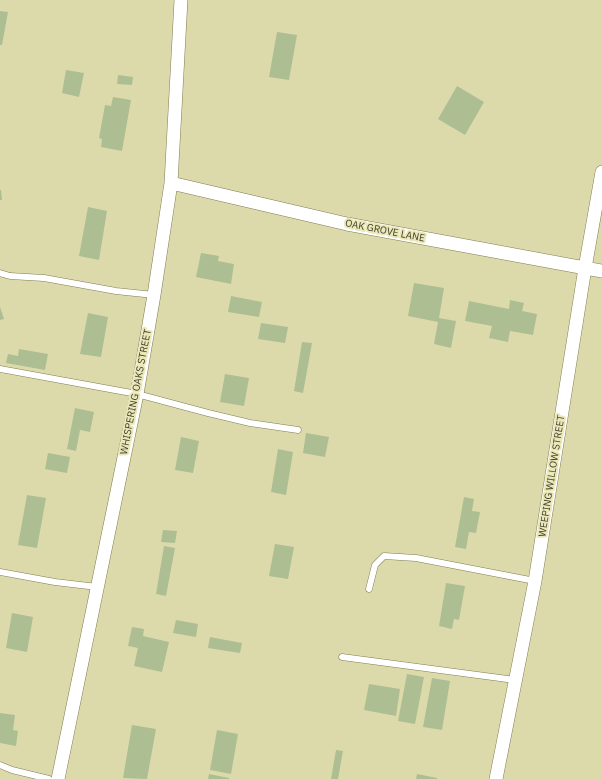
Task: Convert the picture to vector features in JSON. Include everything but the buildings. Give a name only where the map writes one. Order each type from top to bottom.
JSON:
[{"type":"street","name":"WHISPERING OAKS STREET","points":[[58,779],[137,394],[154,295],[171,183],[181,0]]},
{"type":"street","name":"WEEPING WILLOW STREET","points":[[496,779],[535,581],[585,268],[602,172]]},
{"type":"street","name":"OAK GROVE LANE","points":[[171,183],[347,224],[602,271]]},
{"type":"lane","points":[[0,274],[44,278],[116,291],[154,295]]},
{"type":"lane","points":[[0,369],[137,394],[236,420],[298,430]]},
{"type":"lane","points":[[370,589],[375,565],[384,556],[416,558],[535,581]]},
{"type":"lane","points":[[0,572],[55,582],[98,586]]},
{"type":"lane","points":[[342,658],[515,680]]},
{"type":"lane","points":[[0,765],[12,770],[49,779]]}]
